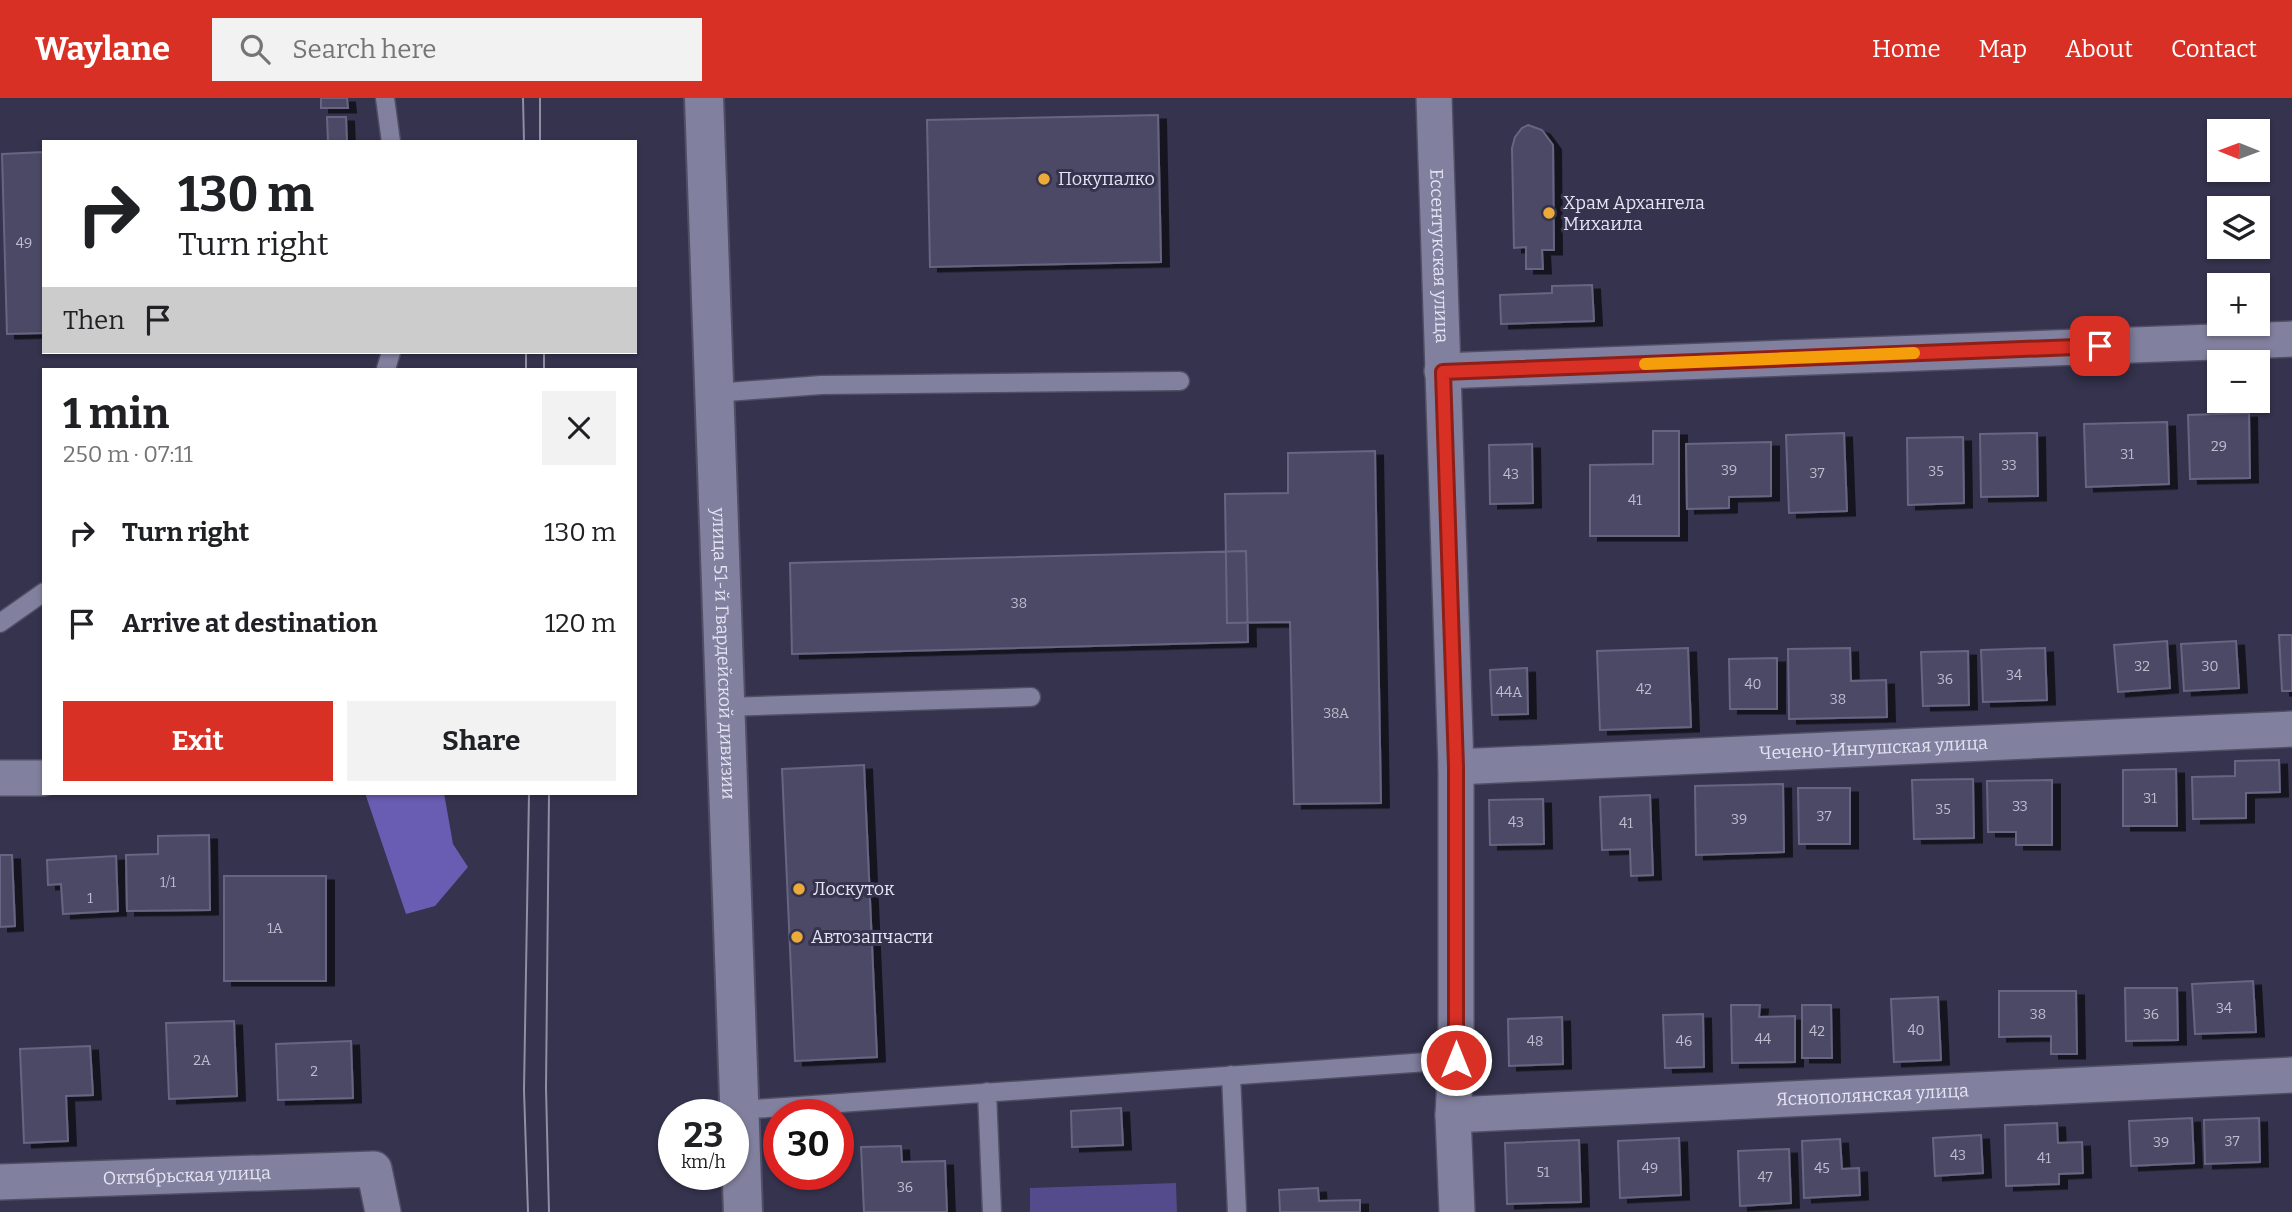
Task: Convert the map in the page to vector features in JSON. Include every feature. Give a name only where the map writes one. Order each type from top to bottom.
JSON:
[{"type":"main road","name":"улица 51-й Гвардейской дивизии","points":[[704,98],[740,1099]]},
{"type":"main road","name":"улица 51-й Гвардейской дивизии","points":[[742,1190],[743,1212]]},
{"type":"street","name":"Ессентукская улица","points":[[1434,98],[1456,767],[1456,1060],[1453,1115],[1457,1212]]},
{"type":"street","points":[[1443,372],[2292,339]]},
{"type":"street","name":"Чечено-Ингушская улица","points":[[1456,767],[2292,729]]},
{"type":"street","points":[[0,778],[42,778]]},
{"type":"street","name":"Яснополянская улица","points":[[1453,1115],[2292,1075]]},
{"type":"street","name":"Октябрьская улица","points":[[0,1182],[374,1170],[383,1212]]},
{"type":"lane","points":[[385,98],[391,140]]},
{"type":"lane","points":[[714,393],[821,385],[1180,381]]},
{"type":"lane","points":[[0,623],[42,593]]},
{"type":"lane","points":[[726,707],[1031,697]]},
{"type":"lane","points":[[749,1109],[1456,1060]]},
{"type":"lane","points":[[1231,1075],[1237,1212]]},
{"type":"lane","points":[[987,1092],[992,1212]]},
{"type":"shaded area","points":[[366,795],[444,795],[453,844],[468,867],[435,906],[406,914]]},
{"type":"shaded area","points":[[1176,1183],[1177,1212],[1030,1212],[1030,1188]]},
{"type":"building","points":[[321,98],[347,98],[348,108],[321,108]]},
{"type":"building","name":"Покупалко","points":[[1158,115],[1161,262],[930,267],[927,120]]},
{"type":"building","points":[[327,117],[346,117],[347,140],[328,140]]},
{"type":"building","points":[[1528,125],[1542,130],[1553,145],[1554,250],[1542,250],[1543,269],[1526,269],[1526,247],[1514,248],[1512,148],[1515,137]]},
{"type":"building","points":[[42,152],[42,333],[7,334],[2,154]]},
{"type":"building","points":[[1592,285],[1594,321],[1501,324],[1500,295],[1552,293],[1552,286]]},
{"type":"building","points":[[2249,413],[2250,478],[2190,479],[2188,415]]},
{"type":"building","points":[[2167,422],[2169,484],[2086,487],[2084,424]]},
{"type":"building","points":[[1653,431],[1679,431],[1679,536],[1590,536],[1590,465],[1653,464]]},
{"type":"building","points":[[1844,433],[1847,511],[1789,513],[1786,435]]},
{"type":"building","points":[[2037,433],[2038,496],[1981,497],[1980,434]]},
{"type":"building","points":[[1963,437],[1964,503],[1908,505],[1907,438]]},
{"type":"building","points":[[1771,442],[1771,496],[1729,497],[1729,508],[1687,509],[1686,444]]},
{"type":"building","points":[[1532,444],[1533,503],[1490,504],[1489,445]]},
{"type":"building","points":[[1375,451],[1381,803],[1294,804],[1290,622],[1227,623],[1225,494],[1288,493],[1288,453]]},
{"type":"building","points":[[1246,551],[1248,642],[792,654],[790,563]]},
{"type":"building","points":[[2279,635],[2292,635],[2292,691],[2282,691]]},
{"type":"building","points":[[2167,641],[2170,688],[2118,692],[2114,645]]},
{"type":"building","points":[[2236,641],[2239,688],[2184,691],[2181,644]]},
{"type":"building","points":[[1688,648],[1691,727],[1600,730],[1597,651]]},
{"type":"building","points":[[1850,648],[1851,681],[1886,680],[1887,717],[1789,719],[1788,649]]},
{"type":"building","points":[[2045,648],[2047,700],[1983,702],[1981,650]]},
{"type":"building","points":[[1968,651],[1969,705],[1923,706],[1921,652]]},
{"type":"building","points":[[1777,658],[1777,709],[1730,709],[1729,659]]},
{"type":"building","points":[[1527,668],[1528,714],[1492,715],[1490,670]]},
{"type":"building","points":[[2279,760],[2280,792],[2246,793],[2246,818],[2193,819],[2192,777],[2235,776],[2235,761]]},
{"type":"building","points":[[864,765],[877,1057],[795,1061],[782,769]]},
{"type":"building","points":[[2176,769],[2177,826],[2123,826],[2123,770]]},
{"type":"building","points":[[1973,779],[1974,838],[1914,839],[1912,780]]},
{"type":"building","points":[[2052,780],[2052,845],[2016,845],[2016,832],[1988,832],[1987,781]]},
{"type":"building","points":[[1783,784],[1784,852],[1696,855],[1695,786]]},
{"type":"building","points":[[1798,788],[1850,788],[1850,844],[1799,844]]},
{"type":"building","points":[[1650,795],[1653,875],[1631,876],[1630,849],[1602,850],[1600,797]]},
{"type":"building","points":[[1543,799],[1544,844],[1490,845],[1489,800]]},
{"type":"building","points":[[209,835],[210,910],[127,911],[126,855],[158,854],[158,836]]},
{"type":"building","points":[[0,855],[12,855],[15,926],[0,927]]},
{"type":"building","points":[[116,856],[118,911],[63,914],[61,884],[48,885],[47,860]]},
{"type":"building","points":[[224,876],[326,876],[326,981],[224,981]]},
{"type":"building","points":[[2253,981],[2256,1032],[2195,1034],[2192,984]]},
{"type":"building","points":[[2125,988],[2177,988],[2178,1040],[2126,1041]]},
{"type":"building","points":[[1999,991],[2076,991],[2077,1054],[2051,1054],[2051,1036],[1999,1037]]},
{"type":"building","points":[[1938,997],[1941,1060],[1894,1062],[1891,999]]},
{"type":"building","points":[[1731,1005],[1760,1005],[1759,1017],[1795,1016],[1795,1062],[1732,1063]]},
{"type":"building","points":[[1802,1005],[1831,1005],[1832,1058],[1802,1058]]},
{"type":"building","points":[[1703,1014],[1704,1067],[1665,1068],[1663,1015]]},
{"type":"building","points":[[1562,1017],[1563,1064],[1509,1066],[1508,1019]]},
{"type":"building","points":[[234,1021],[237,1096],[169,1099],[166,1023]]},
{"type":"building","points":[[351,1041],[353,1098],[278,1100],[276,1044]]},
{"type":"building","points":[[90,1046],[93,1095],[66,1096],[68,1141],[24,1143],[20,1049]]},
{"type":"building","points":[[1121,1108],[1123,1145],[1072,1147],[1071,1111]]},
{"type":"building","points":[[2192,1118],[2194,1163],[2131,1166],[2129,1121]]},
{"type":"building","points":[[2259,1118],[2260,1162],[2205,1164],[2204,1120]]},
{"type":"building","points":[[2057,1123],[2058,1143],[2082,1142],[2083,1173],[2059,1174],[2059,1184],[2006,1186],[2005,1125]]},
{"type":"building","points":[[1981,1135],[1983,1173],[1935,1176],[1933,1138]]},
{"type":"building","points":[[1679,1138],[1681,1195],[1620,1198],[1618,1141]]},
{"type":"building","points":[[1840,1139],[1842,1169],[1859,1168],[1860,1195],[1804,1198],[1802,1141]]},
{"type":"building","points":[[1579,1140],[1581,1202],[1507,1204],[1505,1143]]},
{"type":"building","points":[[901,1146],[902,1162],[945,1161],[947,1212],[864,1212],[861,1147]]},
{"type":"building","points":[[1789,1149],[1791,1203],[1740,1206],[1738,1151]]},
{"type":"building","points":[[1318,1188],[1319,1201],[1360,1200],[1360,1212],[1280,1212],[1279,1190]]},
{"type":"tram line","points":[[523,98],[524,140]]},
{"type":"tram line","points":[[540,98],[540,140]]},
{"type":"tram line","points":[[526,354],[526,368]]},
{"type":"tram line","points":[[544,354],[544,368]]},
{"type":"tram line","points":[[528,1212],[524,1090],[529,795]]},
{"type":"tram line","points":[[549,795],[546,1088],[549,1212]]},
{"type":"slow traffic","points":[[1645,364],[1914,353]]},
{"type":"place","name":"Покупалко","points":[[1044,179]]},
{"type":"place","name":"Храм Архангела Михаила","points":[[1549,213]]},
{"type":"place","name":"Лоскуток","points":[[799,889]]},
{"type":"place","name":"Автозапчасти","points":[[797,937]]},
{"type":"route","points":[[1456,1060],[1456,767],[1443,372],[2100,346]]}]
